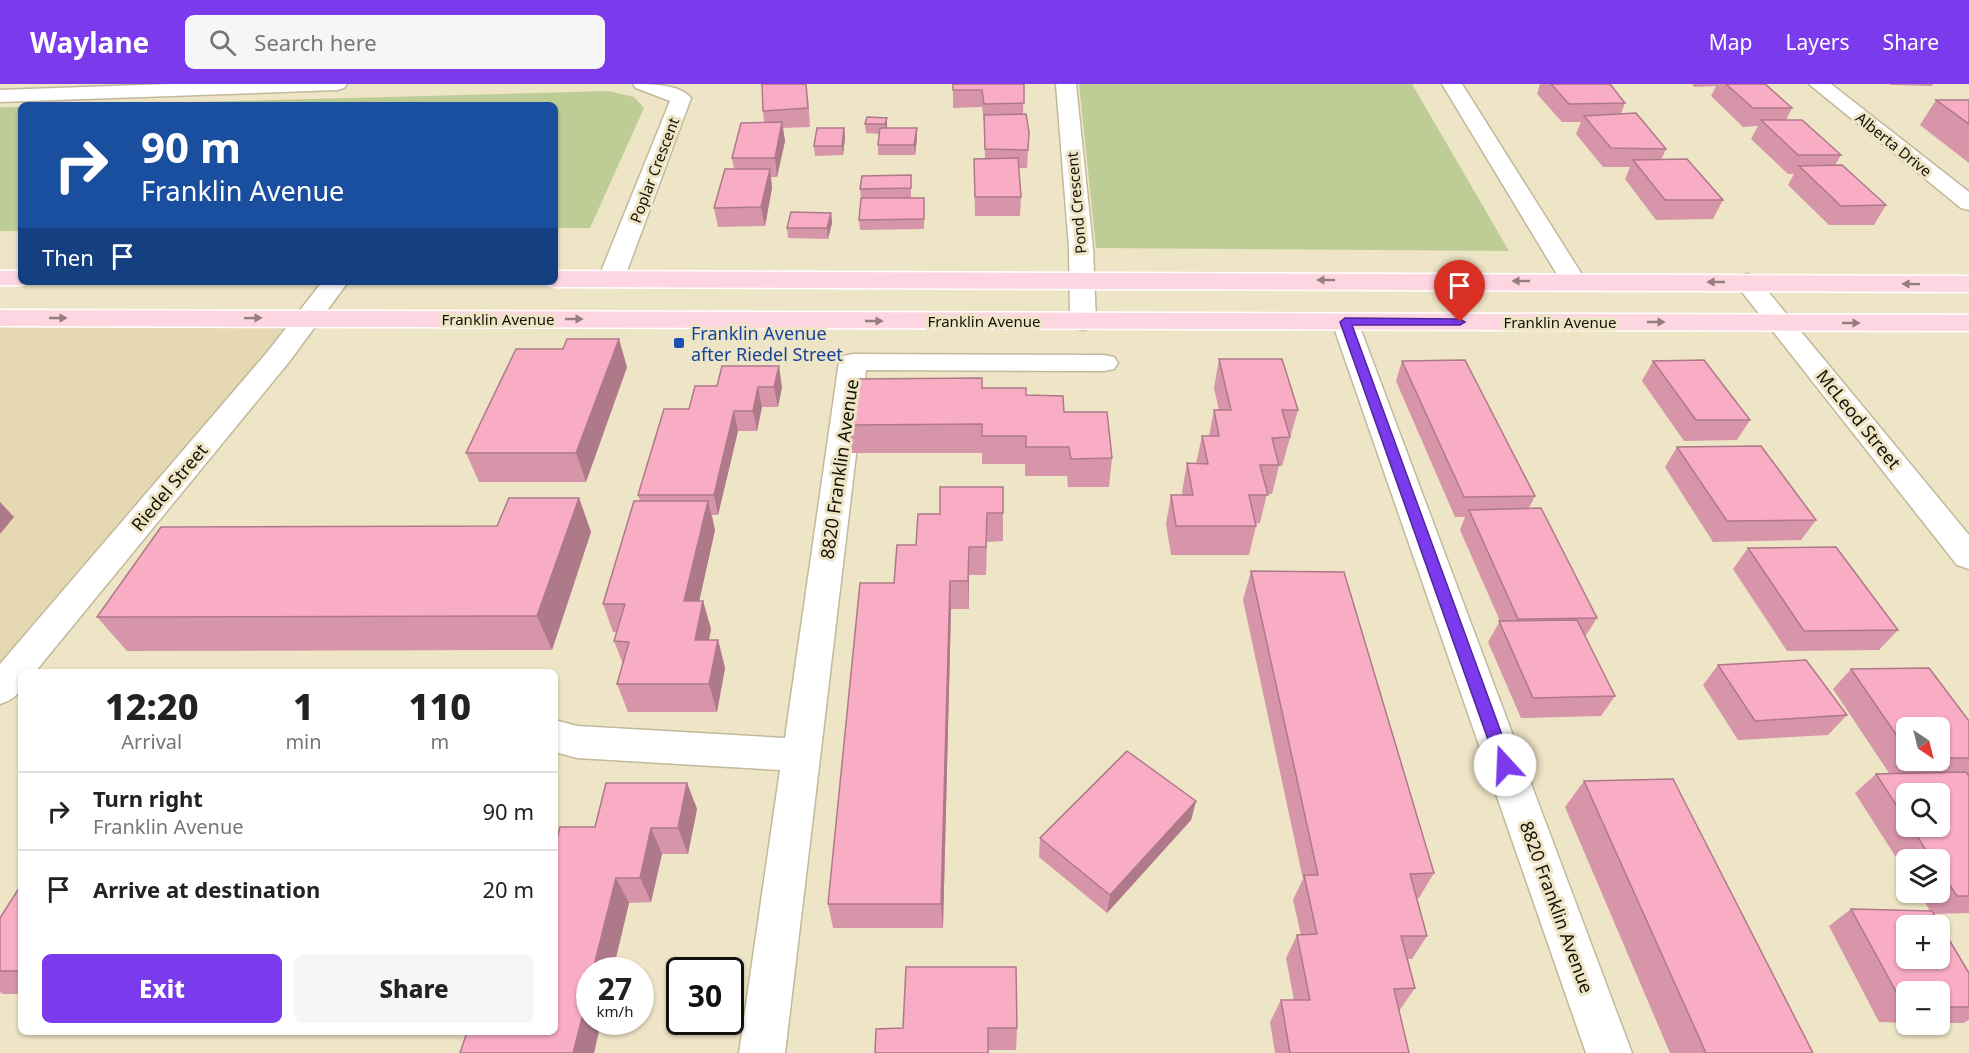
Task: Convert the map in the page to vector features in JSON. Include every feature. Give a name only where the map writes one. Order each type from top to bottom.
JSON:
[{"type":"main road","points":[[0,278],[18,278]]},
{"type":"main road","points":[[558,279],[1573,280],[1969,284]]},
{"type":"main road","name":"Franklin Avenue","points":[[0,318],[1969,323]]},
{"type":"street","points":[[0,96],[337,84]]},
{"type":"street","name":"Poplar Crescent","points":[[611,279],[681,98],[643,84]]},
{"type":"street","name":"Pond Crescent","points":[[1066,84],[1081,248],[1083,322]]},
{"type":"street","points":[[1452,84],[1573,280]]},
{"type":"street","name":"Alberta Drive","points":[[1819,84],[1969,203]]},
{"type":"street","name":"McLeod Street","points":[[1747,282],[1782,322],[1969,556]]},
{"type":"street","name":"Riedel Street","points":[[0,689],[279,356],[306,317],[333,285]]},
{"type":"street","name":"8820 Franklin Avenue","points":[[1345,322],[1609,1053]]},
{"type":"street","name":"8820 Franklin Avenue","points":[[762,1053],[853,362],[1104,363]]},
{"type":"street","points":[[0,702],[18,701]]},
{"type":"street","points":[[558,737],[576,742],[801,755]]},
{"type":"shaded area","points":[[306,317],[0,689],[0,318]]},
{"type":"green space","points":[[1079,84],[1412,84],[1509,251],[1096,248]]},
{"type":"green space","points":[[609,91],[634,97],[644,108],[590,228],[558,228],[558,102],[198,102]]},
{"type":"green space","points":[[0,107],[18,107],[18,231],[0,231]]},
{"type":"building","points":[[762,84],[806,84],[808,108],[763,111]]},
{"type":"building","points":[[953,84],[1024,84],[1024,103],[984,104],[982,90],[953,90]]},
{"type":"building","points":[[1551,84],[1610,84],[1625,103],[1569,104]]},
{"type":"building","points":[[1726,84],[1765,84],[1792,108],[1753,108]]},
{"type":"building","points":[[1936,100],[1969,100],[1969,124]]},
{"type":"building","points":[[1636,113],[1666,149],[1611,148],[1584,116]]},
{"type":"building","points":[[1026,114],[1029,132],[1028,150],[985,149],[984,115]]},
{"type":"building","points":[[867,117],[887,118],[885,124],[865,124]]},
{"type":"building","points":[[1761,120],[1802,120],[1841,155],[1798,155]]},
{"type":"building","points":[[782,122],[775,158],[732,158],[741,123]]},
{"type":"building","points":[[817,128],[844,128],[842,146],[814,146]]},
{"type":"building","points":[[880,128],[917,128],[914,145],[878,145]]},
{"type":"building","points":[[1018,158],[1021,197],[975,197],[974,159]]},
{"type":"building","points":[[1687,159],[1723,200],[1665,200],[1633,160]]},
{"type":"building","points":[[1842,165],[1886,205],[1841,206],[1799,166]]},
{"type":"building","points":[[725,169],[770,169],[761,207],[714,208]]},
{"type":"building","points":[[911,175],[911,188],[860,189],[862,176]]},
{"type":"building","points":[[861,198],[924,198],[924,219],[859,220]]},
{"type":"building","points":[[791,212],[831,213],[827,228],[787,228]]},
{"type":"building","points":[[567,339],[619,339],[576,453],[466,453],[516,349],[563,349]]},
{"type":"building","points":[[1219,359],[1282,359],[1298,410],[1282,410],[1290,437],[1272,438],[1279,465],[1260,465],[1268,495],[1249,495],[1256,526],[1176,526],[1171,495],[1193,495],[1187,463],[1208,464],[1202,436],[1219,436],[1214,410],[1231,410]]},
{"type":"building","points":[[1465,360],[1535,496],[1464,497],[1402,361]]},
{"type":"building","points":[[1704,360],[1750,420],[1696,420],[1653,361]]},
{"type":"building","points":[[722,366],[779,366],[774,387],[758,387],[753,411],[734,411],[714,495],[638,495],[664,409],[689,409],[695,386],[717,386]]},
{"type":"building","points":[[982,378],[982,388],[1026,388],[1026,395],[1063,396],[1064,412],[1107,412],[1112,458],[1071,459],[1069,447],[1026,447],[1026,436],[982,436],[982,424],[849,425],[855,379]]},
{"type":"building","points":[[1761,446],[1816,520],[1727,521],[1677,447]]},
{"type":"building","points":[[940,487],[1003,487],[1003,513],[987,513],[986,547],[969,547],[968,581],[950,581],[941,904],[828,904],[860,583],[894,583],[897,545],[916,545],[918,514],[940,514]]},
{"type":"building","points":[[509,498],[579,498],[537,616],[97,617],[161,527],[497,526]]},
{"type":"building","points":[[634,501],[708,501],[684,601],[703,601],[695,640],[718,640],[709,684],[617,684],[629,642],[614,641],[625,604],[603,604]]},
{"type":"building","points":[[1541,508],[1597,618],[1518,619],[1469,510]]},
{"type":"building","points":[[1836,547],[1898,630],[1804,631],[1748,548]]},
{"type":"building","points":[[1251,571],[1344,572],[1434,873],[1410,874],[1427,936],[1401,936],[1415,988],[1394,989],[1409,1053],[1290,1053],[1281,1000],[1310,1000],[1297,935],[1317,934],[1304,875],[1318,875]]},
{"type":"building","points":[[1577,620],[1615,696],[1533,698],[1499,621]]},
{"type":"building","points":[[1806,660],[1847,715],[1755,721],[1718,665]]},
{"type":"building","points":[[1929,668],[1969,721],[1969,758],[1950,758],[1950,717],[1896,717],[1896,734],[1851,669]]},
{"type":"building","points":[[1127,751],[1196,801],[1110,895],[1040,838]]},
{"type":"building","points":[[1966,772],[1969,776],[1969,896],[1957,896],[1950,885],[1950,849],[1925,849],[1918,837],[1950,837],[1950,783],[1896,783],[1896,805],[1876,774]]},
{"type":"building","points":[[1673,779],[1813,1053],[1706,1053],[1584,781]]},
{"type":"building","points":[[606,783],[687,783],[678,828],[651,828],[640,878],[616,878],[596,957],[576,957],[578,1035],[573,1053],[460,1053],[466,1035],[558,1035],[558,835],[560,827],[595,827]]},
{"type":"building","points":[[18,890],[18,971],[0,971],[0,918]]},
{"type":"building","points":[[1851,909],[1932,911],[1934,915],[1896,915],[1896,969],[1950,969],[1950,941],[1969,973],[1969,1007],[1950,1007],[1950,981],[1896,981],[1896,991]]},
{"type":"building","points":[[906,967],[1016,967],[1017,1028],[988,1028],[988,1053],[875,1053],[876,1029],[903,1028]]},
{"type":"place","name":"Franklin Avenue after Riedel Street","points":[[679,343]]},
{"type":"route","points":[[1460,322],[1345,322],[1505,765]]}]
